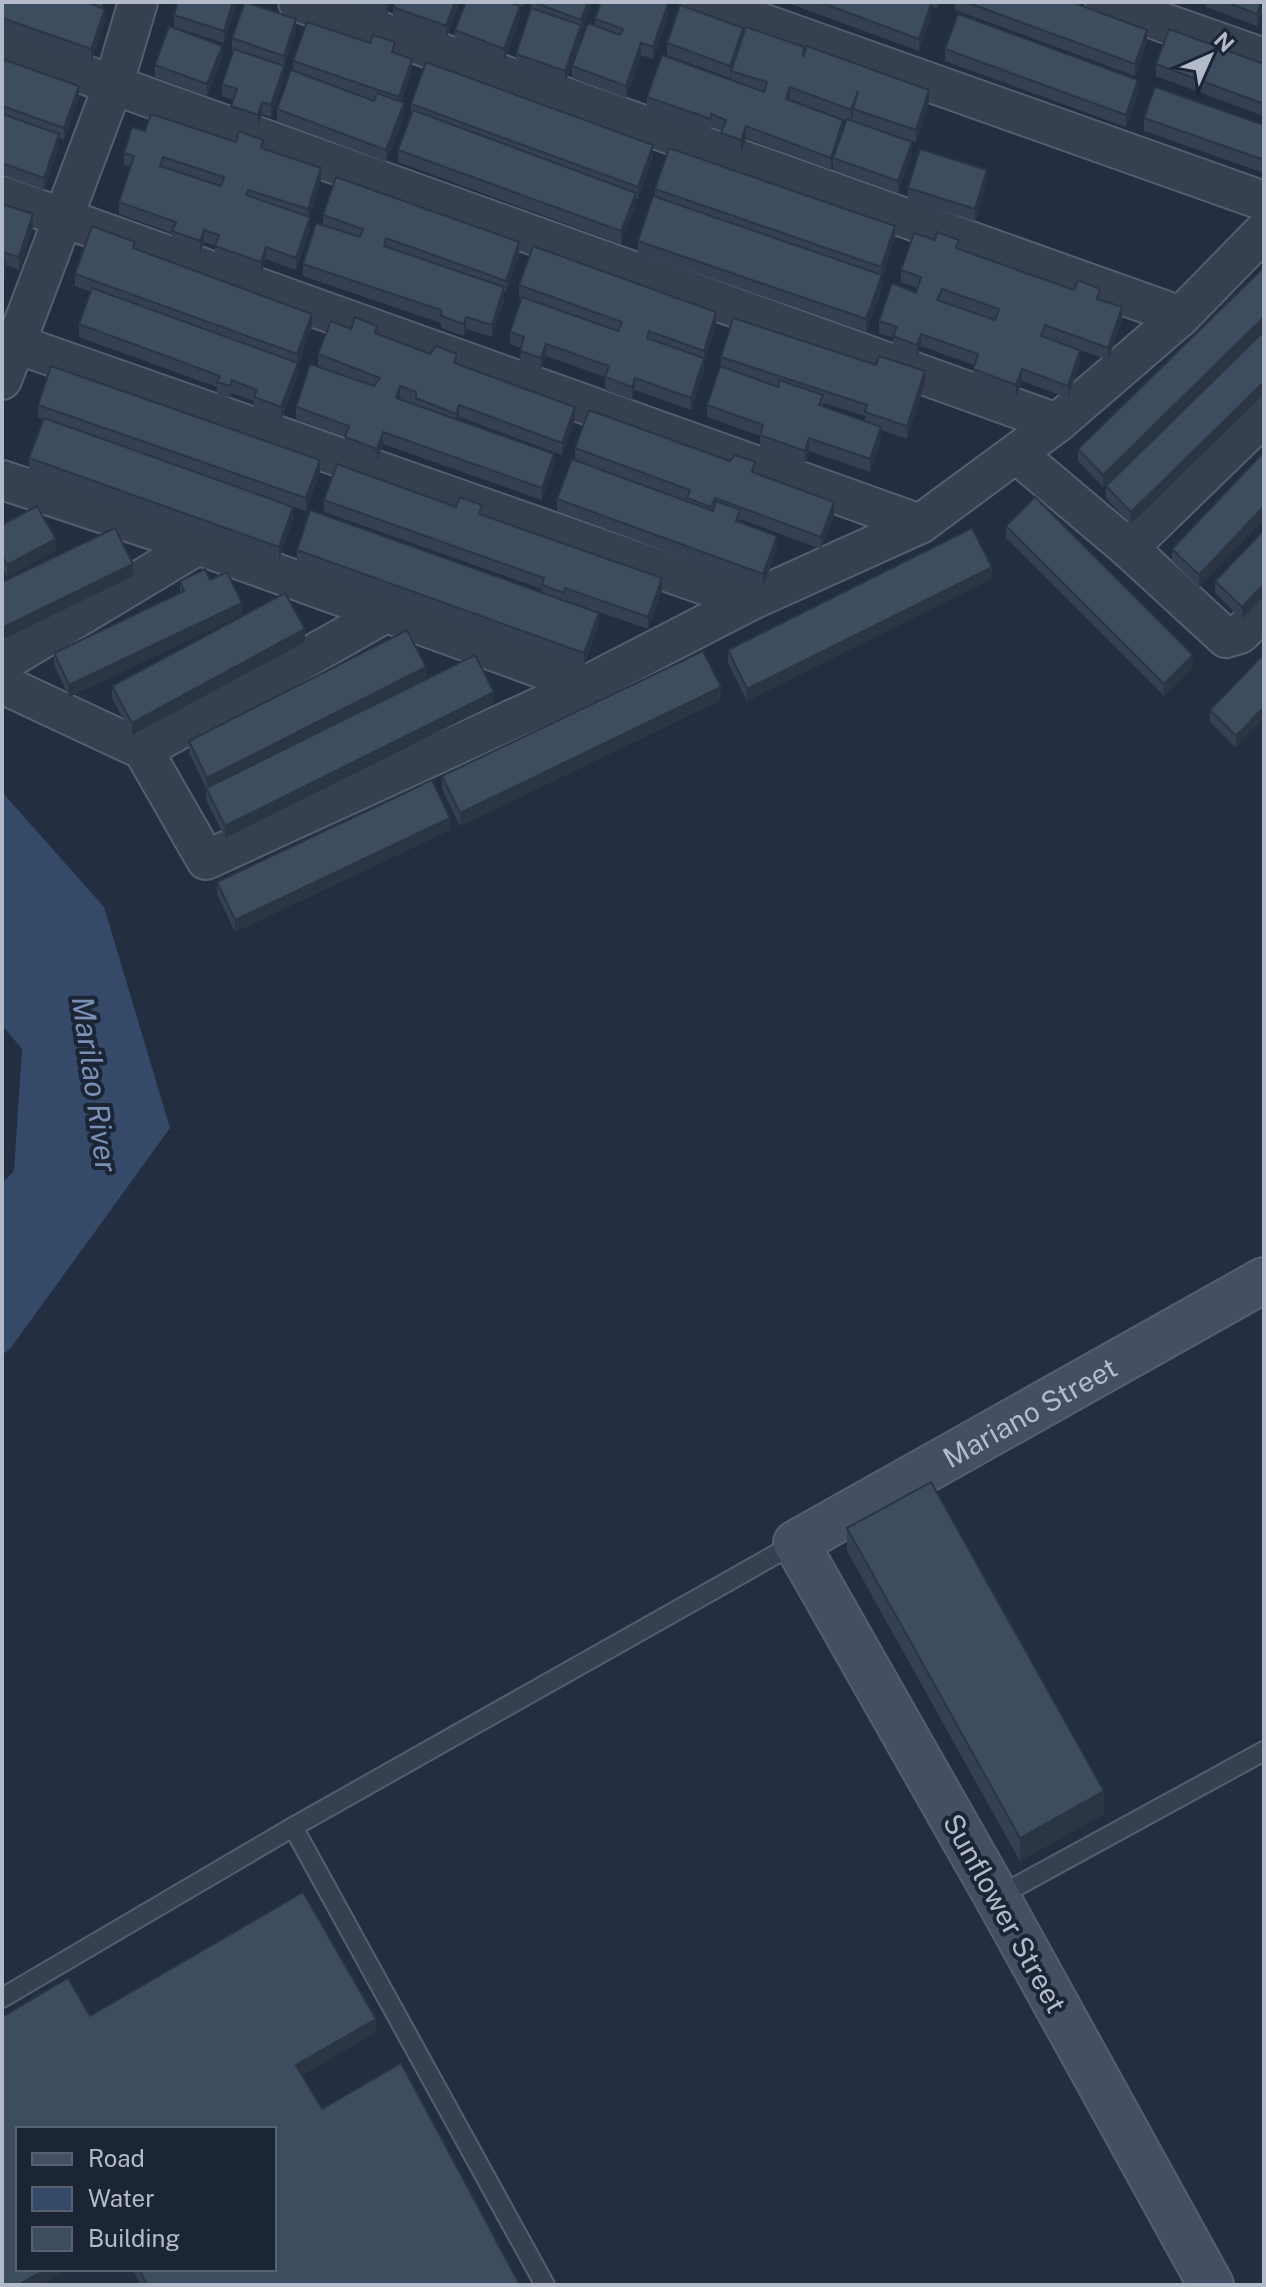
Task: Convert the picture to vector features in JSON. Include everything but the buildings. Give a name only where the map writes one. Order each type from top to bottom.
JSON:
[{"type":"main road","name":"Mariano Street","points":[[796,1543],[1264,1280]]},
{"type":"main road","name":"Sunflower Street","points":[[796,1543],[997,1897],[1211,2285]]},
{"type":"street","points":[[2,380],[9,341],[62,218],[114,83],[138,2]]},
{"type":"street","points":[[298,2],[1181,316]]},
{"type":"street","points":[[703,2],[1264,201]]},
{"type":"street","points":[[1105,2],[1264,58]]},
{"type":"street","points":[[2,45],[1057,423]]},
{"type":"street","points":[[2,196],[920,524]]},
{"type":"street","points":[[2,684],[143,750],[206,860],[587,685],[750,601],[920,524],[1018,455],[1057,423],[1181,316],[1264,231]]},
{"type":"street","points":[[9,341],[750,601]]},
{"type":"street","points":[[1128,548],[1264,416]]},
{"type":"street","points":[[1018,455],[1128,548],[1226,638],[1240,634],[1264,610]]},
{"type":"street","points":[[2,480],[198,545],[587,685]]},
{"type":"street","points":[[2,663],[198,545]]},
{"type":"street","points":[[143,750],[384,614]]},
{"type":"lane","points":[[2,1998],[293,1827],[796,1543]]},
{"type":"lane","points":[[997,1897],[1264,1751]]},
{"type":"lane","points":[[293,1827],[545,2285]]},
{"type":"water","name":"Marilao River","points":[[2,792],[104,907],[170,1128],[10,1349],[2,1355],[2,1183],[14,1171],[22,1049],[2,1025]]}]
